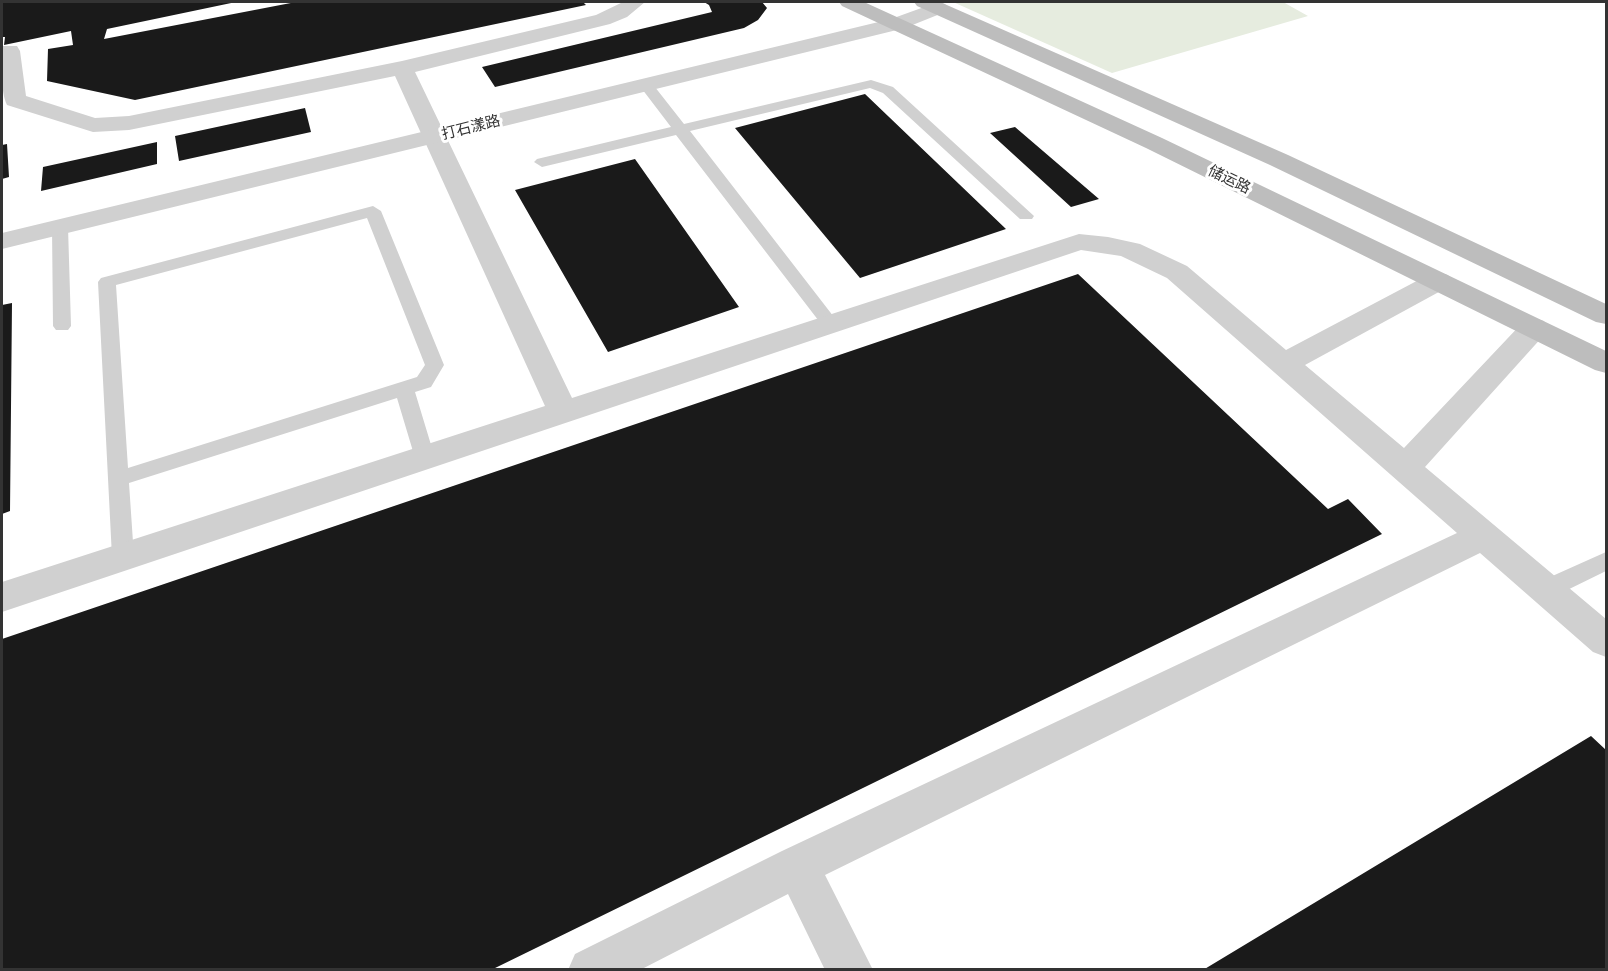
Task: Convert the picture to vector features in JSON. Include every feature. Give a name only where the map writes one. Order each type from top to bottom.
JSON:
[{"type":"main road","name":"储运路","points":[[849,2],[1154,143],[1606,363]]},
{"type":"main road","points":[[931,5],[1279,160],[1606,315]]},
{"type":"street","points":[[2,52],[9,51],[15,100],[93,125],[129,123],[402,68],[603,20],[620,13],[635,2]]},
{"type":"street","name":"打石漾路","points":[[2,241],[897,24],[931,5]]},
{"type":"street","points":[[402,68],[562,412]]},
{"type":"street","points":[[2,597],[1079,242],[1113,244],[1144,254],[1177,272],[1606,641]]},
{"type":"street","points":[[1284,364],[1438,281]]},
{"type":"street","points":[[1405,468],[1534,328]]},
{"type":"street","points":[[591,969],[797,866],[1484,535]]},
{"type":"street","points":[[797,866],[850,969]]},
{"type":"lane","points":[[542,162],[871,84],[888,90],[1026,216]]},
{"type":"lane","points":[[646,85],[831,325]]},
{"type":"lane","points":[[118,479],[424,382],[435,365],[373,211],[107,282],[118,479],[123,557]]},
{"type":"lane","points":[[60,227],[62,326]]},
{"type":"lane","points":[[404,388],[425,458]]},
{"type":"lane","points":[[1546,589],[1606,561]]},
{"type":"shaded area","points":[[953,2],[1283,2],[1308,16],[1112,73]]},
{"type":"building","points":[[2,2],[236,2],[107,29],[104,39],[296,2],[583,2],[586,5],[135,100],[47,81],[48,49],[73,45],[71,31],[4,45]]},
{"type":"building","points":[[704,2],[762,2],[767,8],[758,20],[744,28],[495,87],[482,67],[712,12],[709,5]]},
{"type":"building","points":[[865,94],[1006,229],[860,278],[735,128]]},
{"type":"building","points":[[305,108],[311,132],[179,161],[175,136]]},
{"type":"building","points":[[1015,127],[1099,199],[1071,207],[990,133]]},
{"type":"building","points":[[157,142],[157,164],[41,191],[43,167]]},
{"type":"building","points":[[7,144],[9,177],[2,179],[2,145]]},
{"type":"building","points":[[635,159],[739,307],[608,352],[515,190]]},
{"type":"building","points":[[1078,274],[1328,509],[1348,499],[1382,534],[491,970],[2,970],[2,639]]},
{"type":"building","points":[[12,303],[10,511],[2,514],[2,305]]},
{"type":"building","points":[[1591,736],[1606,750],[1606,970],[1203,970]]}]
